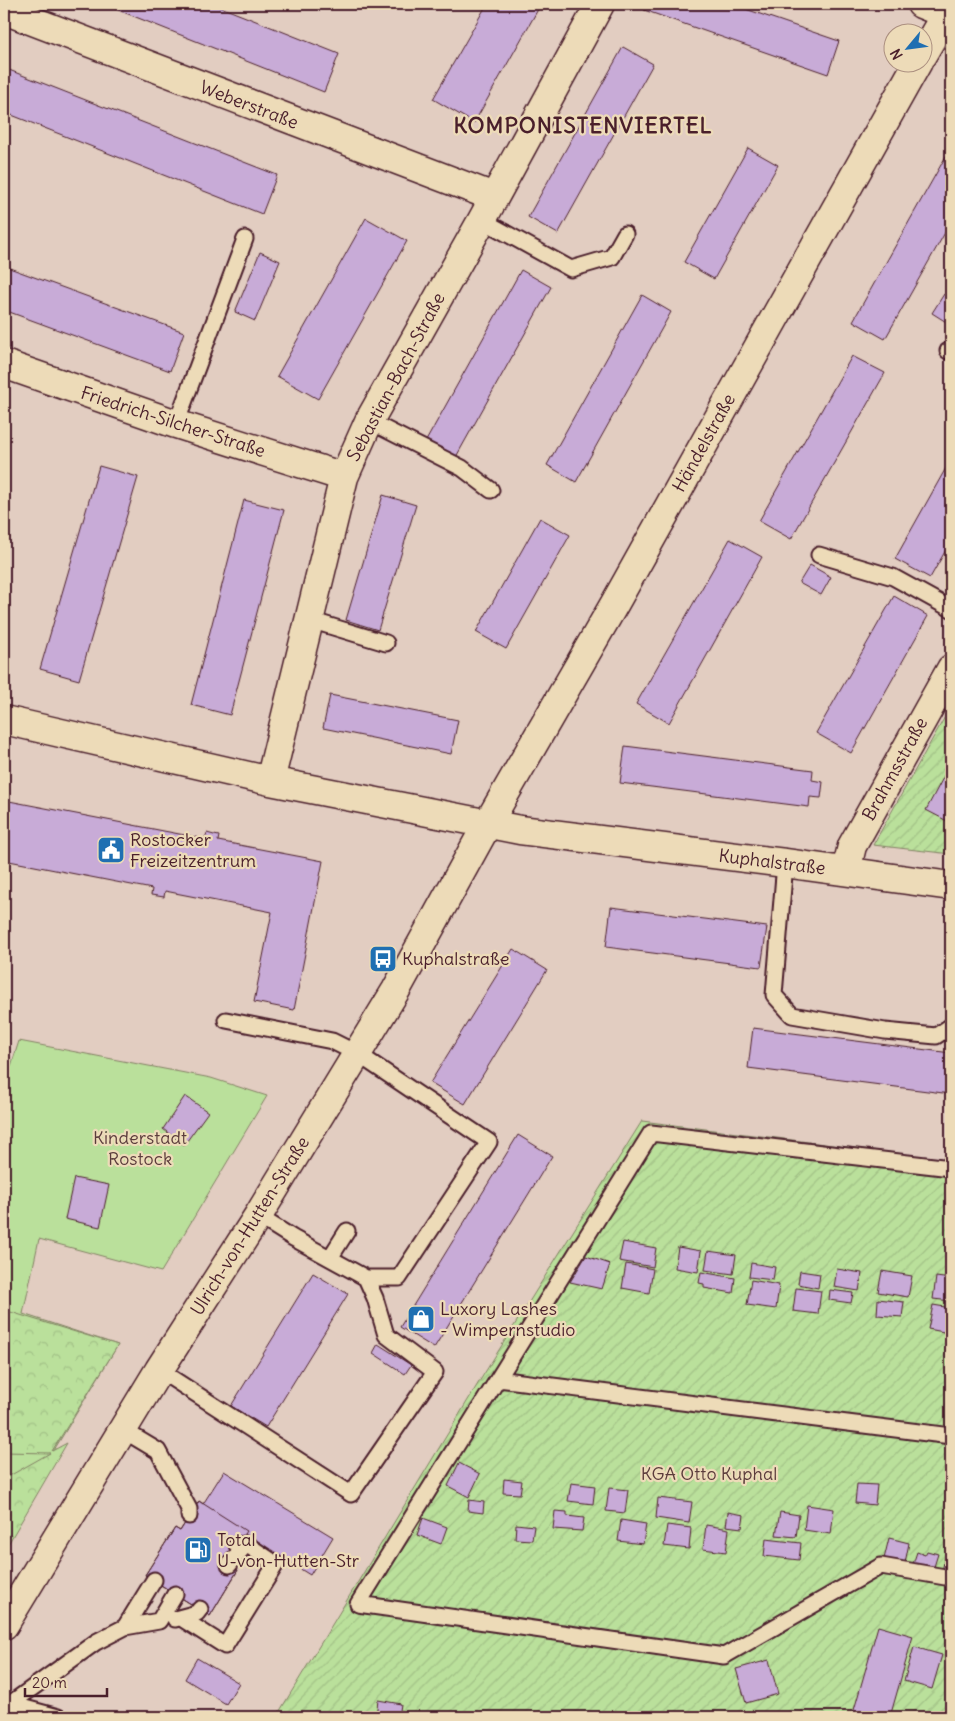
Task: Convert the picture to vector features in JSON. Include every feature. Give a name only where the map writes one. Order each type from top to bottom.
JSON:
[{"type":"street","name":"Sebastian-Bach-Straße","points":[[270,781],[344,477],[369,421],[600,4]]},
{"type":"street","points":[[921,4],[950,12],[932,40]]},
{"type":"street","name":"Weberstraße","points":[[4,10],[205,89],[488,209]]},
{"type":"street","name":"Händelstraße","points":[[488,823],[605,620],[912,72]]},
{"type":"street","name":"Friedrich-Silcher-Straße","points":[[4,364],[176,424],[344,477]]},
{"type":"street","name":"Brahmsstraße","points":[[846,871],[852,846],[951,669]]},
{"type":"street","name":"Kuphalstraße","points":[[4,720],[270,781],[532,832],[785,863],[951,886]]},
{"type":"street","name":"Ulrich-von-Hutten-Straße","points":[[4,1625],[124,1430],[158,1370],[258,1216],[358,1054],[396,990],[488,823]]},
{"type":"lane","points":[[488,209],[571,269],[612,257],[625,234]]},
{"type":"lane","points":[[176,424],[245,239]]},
{"type":"lane","points":[[369,421],[462,468],[491,490]]},
{"type":"lane","points":[[819,554],[893,577],[951,609]]},
{"type":"lane","points":[[310,620],[386,643]]},
{"type":"lane","points":[[785,863],[774,995],[792,1015],[885,1031],[936,1036],[951,1026]]},
{"type":"lane","points":[[226,1020],[332,1041],[358,1054],[489,1142],[399,1278],[366,1278],[258,1216]]},
{"type":"lane","points":[[951,1168],[651,1133],[358,1604],[724,1656],[881,1566],[951,1578]]},
{"type":"lane","points":[[330,1258],[347,1231]]},
{"type":"lane","points":[[158,1370],[351,1494],[435,1372],[386,1335],[375,1298],[366,1278]]},
{"type":"lane","points":[[498,1379],[951,1436]]},
{"type":"lane","points":[[124,1430],[158,1451],[189,1509],[189,1516]]},
{"type":"lane","points":[[181,1618],[225,1646],[276,1564],[241,1545],[229,1564]]},
{"type":"lane","points":[[125,1627],[154,1580]]},
{"type":"lane","points":[[159,1621],[175,1594]]},
{"type":"lane","points":[[7,1704],[96,1642],[125,1627],[181,1618],[197,1613],[200,1609]]},
{"type":"lane","points":[[7,1704],[58,1717]]},
{"type":"green space","points":[[951,706],[951,854],[873,845]]},
{"type":"green space","name":"Kinderstadt Rostock","points":[[19,1041],[211,1078],[267,1096],[161,1272],[39,1239],[23,1314],[118,1345],[4,1532],[4,1088]]},
{"type":"green space","name":"KGA Otto Kuphal","points":[[642,1121],[951,1160],[951,1717],[269,1717],[278,1714],[479,1382]]},
{"type":"green space","points":[[4,1310],[118,1345],[52,1451],[67,1443],[4,1551],[4,1479],[50,1453],[4,1452]]},
{"type":"building","points":[[103,4],[213,4],[339,54],[324,92]]},
{"type":"building","points":[[487,4],[541,4],[474,123],[433,99]]},
{"type":"building","points":[[646,4],[731,4],[839,41],[828,74],[644,10]]},
{"type":"building","points":[[623,47],[653,64],[558,234],[528,217]]},
{"type":"building","points":[[4,68],[277,175],[262,214],[4,112]]},
{"type":"building","points":[[748,148],[778,165],[714,279],[684,262]]},
{"type":"building","points":[[946,156],[951,158],[951,222],[885,339],[853,321]]},
{"type":"building","points":[[366,218],[407,241],[318,399],[277,376]]},
{"type":"building","points":[[260,252],[280,261],[255,321],[235,312]]},
{"type":"building","points":[[4,266],[184,332],[170,371],[4,310]]},
{"type":"building","points":[[521,270],[551,287],[456,457],[426,441]]},
{"type":"building","points":[[944,294],[951,299],[951,325],[932,313]]},
{"type":"building","points":[[642,295],[671,312],[576,482],[547,465]]},
{"type":"building","points":[[852,356],[885,373],[791,539],[759,521]]},
{"type":"building","points":[[951,459],[951,541],[930,578],[895,559]]},
{"type":"building","points":[[99,466],[138,477],[79,680],[40,669]]},
{"type":"building","points":[[383,495],[416,505],[378,630],[346,620]]},
{"type":"building","points":[[244,500],[284,510],[230,715],[191,705]]},
{"type":"building","points":[[540,518],[570,535],[506,649],[476,632]]},
{"type":"building","points":[[730,539],[762,557],[669,723],[636,704]]},
{"type":"building","points":[[810,565],[831,577],[821,595],[799,583]]},
{"type":"building","points":[[894,596],[928,616],[851,753],[816,733]]},
{"type":"building","points":[[330,695],[458,720],[451,754],[323,728]]},
{"type":"building","points":[[625,746],[813,770],[812,780],[823,782],[821,798],[810,797],[809,807],[620,783]]},
{"type":"building","points":[[951,764],[951,780],[944,776]]},
{"type":"building","points":[[944,776],[951,780],[951,823],[926,810]]},
{"type":"building","points":[[4,800],[205,839],[207,833],[219,836],[218,841],[323,861],[294,1010],[254,1002],[272,912],[165,891],[164,897],[151,895],[152,889],[4,860]]},
{"type":"building","points":[[611,907],[767,927],[761,967],[606,947]]},
{"type":"building","points":[[513,949],[547,970],[465,1104],[430,1083]]},
{"type":"building","points":[[753,1028],[951,1053],[951,1094],[748,1068]]},
{"type":"building","points":[[185,1096],[208,1112],[184,1145],[163,1129]]},
{"type":"building","points":[[518,1135],[552,1156],[434,1348],[400,1327]]},
{"type":"building","points":[[74,1178],[109,1185],[100,1227],[65,1219]]},
{"type":"building","points":[[623,1242],[656,1248],[653,1267],[619,1261]]},
{"type":"building","points":[[678,1247],[701,1251],[698,1272],[675,1268]]},
{"type":"building","points":[[708,1251],[736,1255],[733,1274],[705,1270]]},
{"type":"building","points":[[586,1256],[610,1264],[602,1289],[570,1282]]},
{"type":"building","points":[[751,1263],[775,1267],[773,1280],[749,1277]]},
{"type":"building","points":[[626,1264],[653,1269],[649,1293],[622,1288]]},
{"type":"building","points":[[837,1269],[862,1273],[859,1291],[834,1287]]},
{"type":"building","points":[[800,1271],[820,1274],[818,1288],[798,1284]]},
{"type":"building","points":[[882,1271],[912,1276],[908,1297],[878,1292]]},
{"type":"building","points":[[701,1272],[735,1278],[733,1293],[704,1288],[704,1284],[699,1283]]},
{"type":"building","points":[[313,1273],[348,1294],[266,1427],[231,1406]]},
{"type":"building","points":[[936,1277],[951,1279],[951,1301],[933,1299]]},
{"type":"building","points":[[751,1280],[779,1285],[776,1309],[747,1305]]},
{"type":"building","points":[[796,1288],[821,1291],[818,1314],[793,1311]]},
{"type":"building","points":[[830,1290],[853,1293],[851,1303],[829,1300]]},
{"type":"building","points":[[878,1299],[904,1302],[902,1317],[877,1315]]},
{"type":"building","points":[[933,1305],[951,1308],[949,1333],[928,1329]]},
{"type":"building","points":[[378,1344],[411,1365],[405,1374],[373,1353]]},
{"type":"building","points":[[459,1463],[480,1474],[469,1497],[448,1486]]},
{"type":"building","name":"Total U-von-Hutten-Str","points":[[224,1471],[333,1537],[310,1575],[244,1534],[226,1562],[238,1570],[210,1616],[145,1575],[175,1528],[180,1531],[199,1501],[203,1504]]},
{"type":"building","points":[[504,1479],[522,1481],[520,1494],[503,1493]]},
{"type":"building","points":[[571,1483],[595,1486],[593,1504],[568,1501]]},
{"type":"building","points":[[857,1484],[877,1485],[875,1505],[855,1503]]},
{"type":"building","points":[[609,1488],[628,1490],[625,1513],[606,1511]]},
{"type":"building","points":[[658,1498],[692,1502],[689,1523],[656,1518]]},
{"type":"building","points":[[469,1500],[484,1502],[483,1513],[468,1511]]},
{"type":"building","points":[[199,1501],[246,1531],[226,1562],[238,1570],[210,1616],[145,1575],[175,1528],[180,1531]]},
{"type":"building","points":[[807,1505],[834,1509],[831,1534],[804,1530]]},
{"type":"building","points":[[555,1511],[567,1512],[567,1516],[584,1518],[582,1531],[553,1529]]},
{"type":"building","points":[[728,1512],[744,1515],[742,1528],[726,1526]]},
{"type":"building","points":[[780,1512],[799,1515],[796,1537],[776,1535]]},
{"type":"building","points":[[423,1518],[447,1527],[441,1544],[417,1535]]},
{"type":"building","points":[[621,1520],[646,1524],[643,1544],[618,1541]]},
{"type":"building","points":[[516,1524],[534,1526],[532,1540],[515,1539]]},
{"type":"building","points":[[667,1525],[691,1528],[689,1549],[664,1546]]},
{"type":"building","points":[[706,1525],[729,1529],[726,1552],[703,1549]]},
{"type":"building","points":[[889,1538],[909,1543],[905,1563],[884,1559]]},
{"type":"building","points":[[766,1539],[801,1543],[799,1560],[764,1556]]},
{"type":"building","points":[[947,1550],[951,1551],[951,1573],[942,1571]]},
{"type":"building","points":[[927,1551],[938,1554],[933,1570],[913,1564],[917,1552],[925,1555]]},
{"type":"building","points":[[878,1626],[913,1636],[890,1717],[852,1717]]},
{"type":"building","points":[[914,1647],[942,1655],[932,1689],[904,1681]]},
{"type":"building","points":[[197,1658],[239,1683],[226,1704],[185,1679]]},
{"type":"building","points":[[769,1660],[778,1694],[746,1703],[736,1669]]},
{"type":"building","points":[[378,1700],[401,1704],[399,1717],[376,1717]]},
{"type":"building","points":[[325,1712],[348,1715],[348,1717],[324,1717]]},
{"type":"place","name":"Rostocker Freizeitzentrum","points":[[111,850]]},
{"type":"place","name":"Kuphalstraße","points":[[383,959]]},
{"type":"place","name":"Luxory Lashes - Wimpernstudio","points":[[421,1319]]},
{"type":"place","name":"Total U-von-Hutten-Str","points":[[198,1550]]},
{"type":"district","name":"KOMPONISTENVIERTEL","points":[[583,125]]}]
